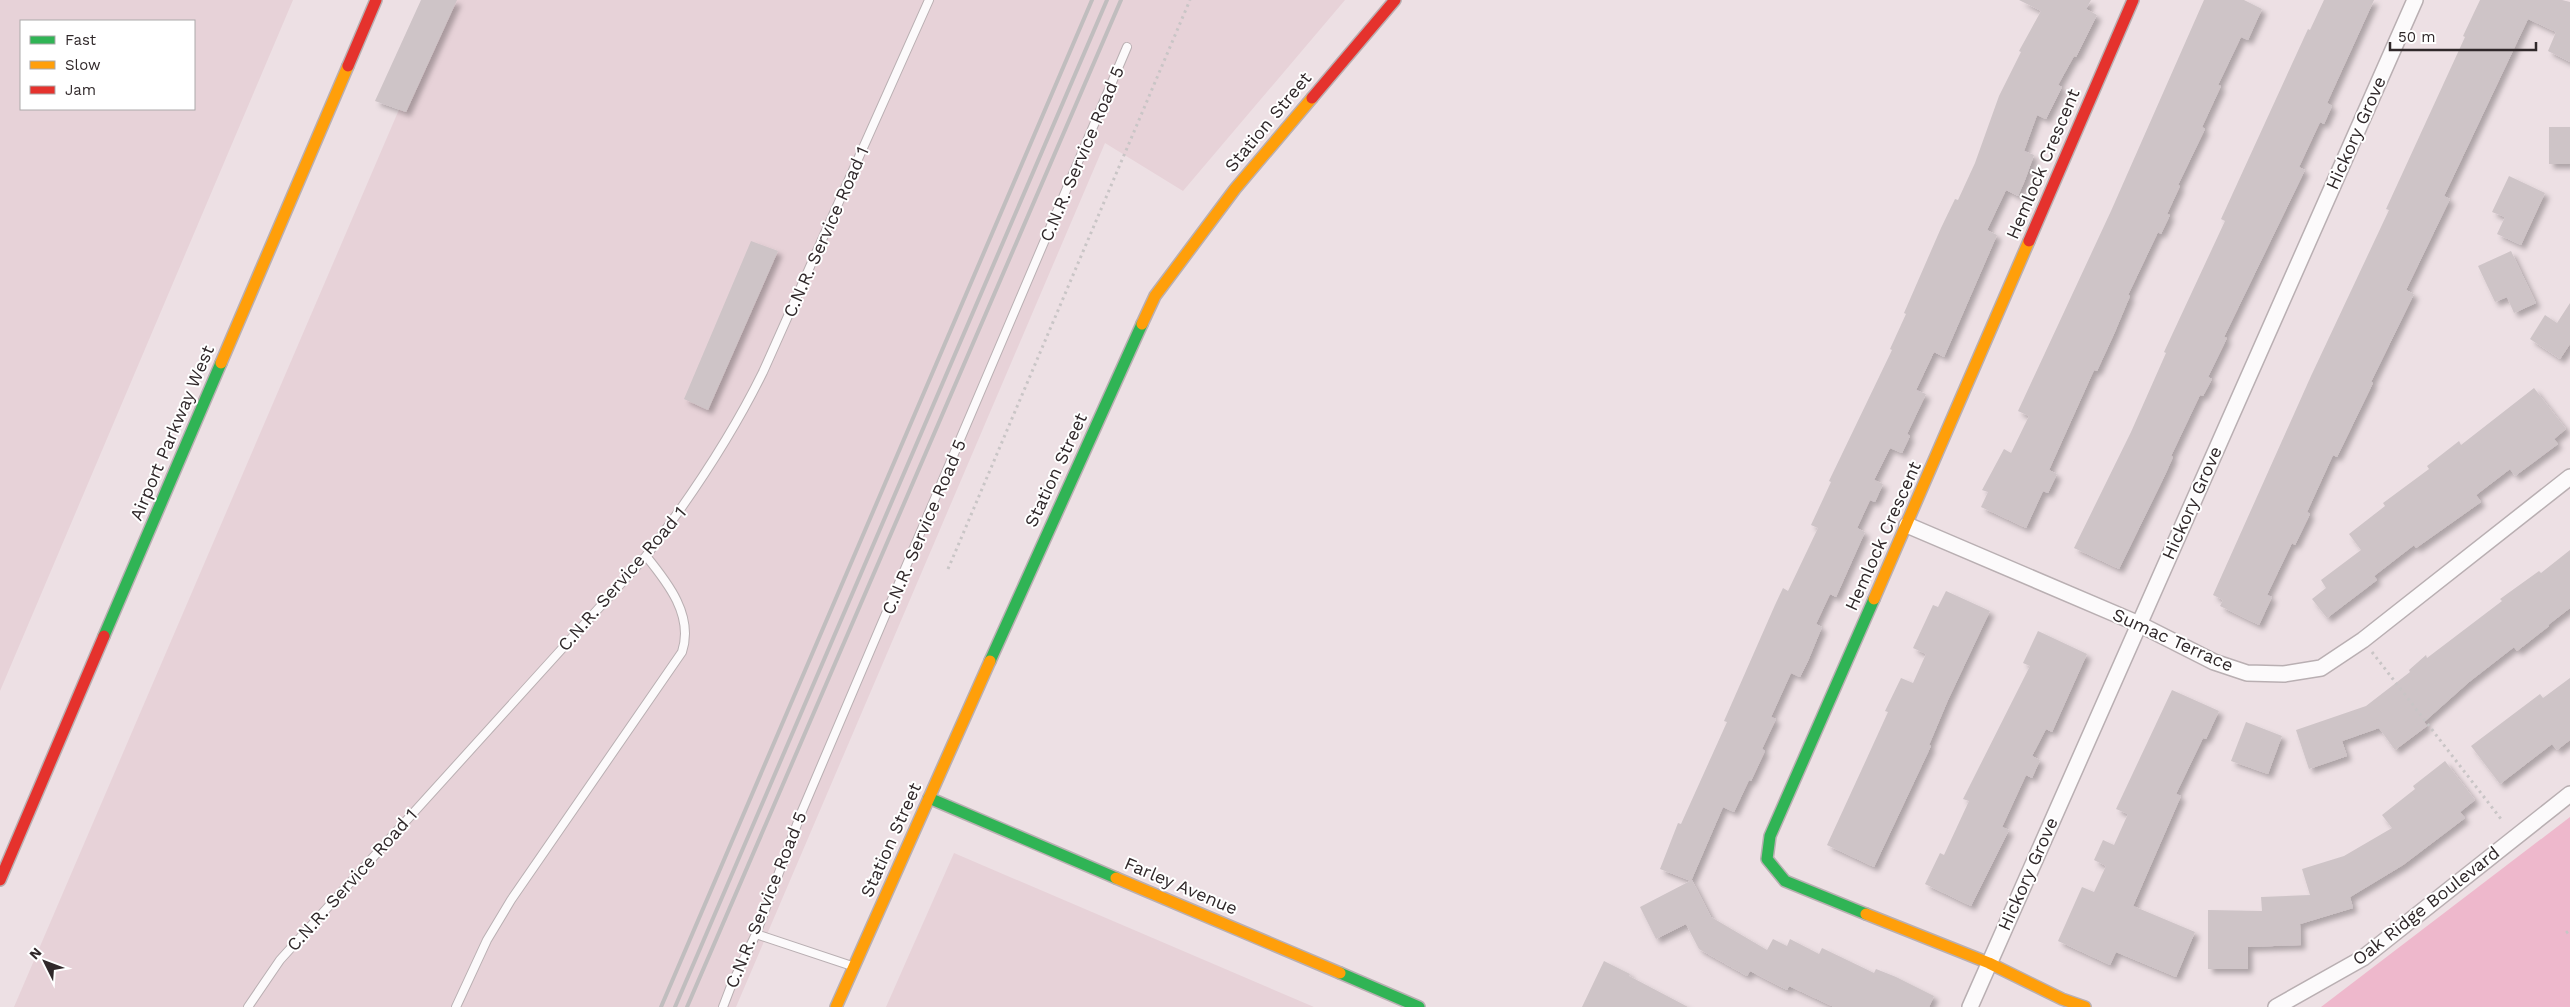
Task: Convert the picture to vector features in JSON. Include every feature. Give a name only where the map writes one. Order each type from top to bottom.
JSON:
[{"type":"street","name":"Airport Parkway West","points":[[0,880],[376,0]]},
{"type":"street","name":"Station Street","points":[[836,1007],[1155,296],[1235,188],[1395,0]]},
{"type":"street","name":"Hemlock Crescent","points":[[1989,963],[1785,881],[1767,859],[1770,836],[1907,526],[2133,0]]},
{"type":"street","name":"Hickory Grove","points":[[1970,1007],[2415,0]]},
{"type":"street","name":"Sumac Terrace","points":[[1907,526],[2139,624],[2214,662],[2248,673],[2284,674],[2321,668],[2363,640],[2570,477]]},
{"type":"street","name":"Oak Ridge Boulevard","points":[[2276,1007],[2363,958],[2570,794]]},
{"type":"street","name":"Farley Avenue","points":[[929,798],[1419,1007]]},
{"type":"street","points":[[1989,963],[2062,999],[2085,1007]]},
{"type":"lane","name":"C.N.R. Service Road 1","points":[[248,1007],[280,960],[646,556],[693,495],[740,420],[929,0]]},
{"type":"lane","name":"C.N.R. Service Road 5","points":[[724,1007],[731,986],[756,934],[802,811],[1127,47]]},
{"type":"lane","points":[[456,1007],[487,940],[511,900],[682,652],[686,642],[685,619],[666,580],[646,556]]},
{"type":"lane","points":[[756,934],[854,966]]},
{"type":"path","points":[[948,569],[1190,0]]},
{"type":"path","points":[[2363,640],[2501,819]]},
{"type":"shaded area","points":[[0,0],[293,0],[0,691]]},
{"type":"shaded area","points":[[446,0],[1345,0],[1183,191],[1105,143],[736,1007],[14,1007]]},
{"type":"shaded area","points":[[2570,817],[2570,1007],[2321,1007]]},
{"type":"shaded area","points":[[954,853],[1314,1007],[886,1007]]},
{"type":"building","points":[[421,0],[457,0],[406,112],[375,101]]},
{"type":"building","points":[[2019,0],[2091,0],[2086,9],[2097,15],[2076,57],[2074,56],[2058,85],[2062,87],[2046,119],[2037,115],[2024,151],[2034,155],[2025,180],[2018,196],[2006,190],[1987,230],[1997,235],[1944,357],[1934,352],[1916,390],[1926,394],[1907,434],[1910,436],[1902,453],[1890,448],[1874,480],[1883,484],[1875,502],[1870,500],[1857,528],[1865,532],[1836,597],[1830,594],[1816,624],[1822,627],[1800,677],[1791,673],[1771,717],[1776,719],[1762,749],[1765,751],[1751,781],[1749,780],[1734,812],[1723,807],[1691,881],[1660,869],[1678,823],[1681,824],[1727,722],[1724,721],[1775,605],[1783,588],[1788,591],[1818,528],[1811,525],[1831,482],[1829,481],[1892,350],[1890,349],[1906,314],[1904,313],[1941,228],[1955,199],[1958,200],[1975,163],[1999,96],[2021,52],[2019,51],[2041,11]]},
{"type":"building","points":[[2204,0],[2244,0],[2262,9],[2248,40],[2241,37],[2218,85],[2221,86],[2202,127],[2205,129],[2178,185],[2180,186],[2167,214],[2170,215],[2161,234],[2158,232],[2128,295],[2130,296],[2114,334],[2097,371],[2094,370],[2049,470],[2057,474],[2048,493],[2043,491],[2026,528],[1981,507],[1988,492],[1982,490],[2004,449],[2011,453],[2029,416],[2018,411],[2111,211]]},
{"type":"building","points":[[2324,0],[2374,0],[2327,103],[2332,106],[2324,124],[2320,122],[2299,167],[2305,170],[2224,337],[2227,338],[2208,377],[2212,379],[2203,396],[2200,395],[2171,456],[2173,457],[2165,475],[2119,569],[2074,548],[2131,432],[2166,353],[2164,352],[2225,221],[2221,219],[2308,29],[2310,30]]},
{"type":"building","points":[[2480,0],[2562,0],[2570,2],[2570,62],[2548,51],[2556,32],[2528,19],[2444,196],[2450,199],[2406,290],[2414,294],[2337,457],[2333,455],[2307,512],[2310,514],[2295,545],[2292,543],[2267,595],[2272,597],[2259,625],[2220,606],[2223,600],[2213,595],[2311,376],[2389,210],[2386,209]]},
{"type":"building","points":[[2549,127],[2570,127],[2570,164],[2549,164]]},
{"type":"building","points":[[2509,176],[2545,193],[2521,245],[2497,234],[2505,217],[2492,212]]},
{"type":"building","points":[[751,241],[778,251],[708,410],[684,399]]},
{"type":"building","points":[[2511,251],[2536,303],[2514,313],[2507,297],[2495,302],[2478,266]]},
{"type":"building","points":[[2570,303],[2570,344],[2560,359],[2530,339],[2545,315],[2557,323]]},
{"type":"building","points":[[2534,388],[2566,429],[2554,439],[2558,444],[2515,476],[2510,469],[2476,495],[2481,502],[2416,548],[2414,545],[2374,576],[2377,580],[2327,618],[2312,599],[2326,588],[2321,580],[2361,550],[2349,534],[2385,506],[2383,503],[2429,469],[2427,466],[2459,441],[2461,445]]},
{"type":"building","points":[[2570,550],[2570,608],[2549,626],[2517,651],[2514,647],[2469,682],[2424,722],[2427,726],[2395,750],[2379,728],[2342,741],[2347,756],[2309,769],[2296,730],[2366,706],[2410,672],[2409,670],[2426,655],[2427,658],[2502,601],[2500,599],[2539,571],[2541,573]]},
{"type":"building","points":[[1946,591],[1990,611],[1948,700],[1929,745],[1931,746],[1874,867],[1827,845],[1888,712],[1885,711],[1901,678],[1913,683],[1926,654],[1913,648],[1933,605],[1938,607]]},
{"type":"building","points":[[2038,631],[2087,654],[2052,732],[2046,729],[2032,756],[2040,760],[2032,778],[2026,775],[2002,827],[2009,830],[1971,906],[1925,884],[1940,853],[1944,855],[1969,801],[1963,799],[2030,666],[2023,663]]},
{"type":"building","points":[[2570,678],[2570,740],[2557,750],[2552,744],[2500,784],[2471,746],[2540,694],[2543,698]]},
{"type":"building","points":[[2172,690],[2219,711],[2206,739],[2203,738],[2176,794],[2181,796],[2133,906],[2195,932],[2176,977],[2116,952],[2110,965],[2058,941],[2082,887],[2094,892],[2106,866],[2094,860],[2103,840],[2114,845],[2128,814],[2116,809]]},
{"type":"building","points":[[2246,722],[2282,736],[2268,774],[2231,761]]},
{"type":"building","points":[[2445,761],[2475,800],[2460,812],[2465,818],[2403,865],[2350,897],[2353,908],[2300,924],[2301,945],[2248,947],[2248,969],[2208,969],[2208,910],[2262,911],[2261,897],[2310,895],[2302,869],[2344,856],[2392,828],[2382,815],[2415,789],[2413,786]]},
{"type":"building","points":[[1692,880],[1711,917],[1767,950],[1773,939],[1787,946],[1790,939],[1819,954],[1822,948],[1874,973],[1876,969],[1896,977],[1934,996],[1929,1007],[1834,1007],[1789,986],[1787,990],[1750,971],[1747,976],[1699,949],[1686,924],[1656,939],[1640,907]]},
{"type":"building","points":[[1604,961],[1630,974],[1629,976],[1688,1007],[1582,1007]]},
{"type":"railway","points":[[661,1007],[1092,0]]},
{"type":"railway","points":[[675,1007],[1107,0]]},
{"type":"railway","points":[[687,1007],[1121,0]]},
{"type":"traffic: fast","points":[[990,661],[1142,324]]},
{"type":"traffic: fast","points":[[104,636],[221,363]]},
{"type":"traffic: fast","points":[[1866,914],[1785,881],[1767,859],[1770,836],[1874,599]]},
{"type":"traffic: fast","points":[[929,798],[1116,878]]},
{"type":"traffic: fast","points":[[1340,973],[1419,1007]]},
{"type":"traffic: slow","points":[[221,363],[348,66]]},
{"type":"traffic: slow","points":[[1142,324],[1155,296],[1235,189],[1312,98]]},
{"type":"traffic: slow","points":[[1874,599],[2029,241]]},
{"type":"traffic: slow","points":[[836,1007],[990,661]]},
{"type":"traffic: slow","points":[[1116,878],[1340,973]]},
{"type":"traffic: slow","points":[[1866,914],[1989,963],[2062,999],[2085,1007]]},
{"type":"traffic: jam","points":[[348,66],[376,0]]},
{"type":"traffic: jam","points":[[1312,98],[1395,0]]},
{"type":"traffic: jam","points":[[2029,241],[2133,0]]},
{"type":"traffic: jam","points":[[0,880],[104,636]]}]
